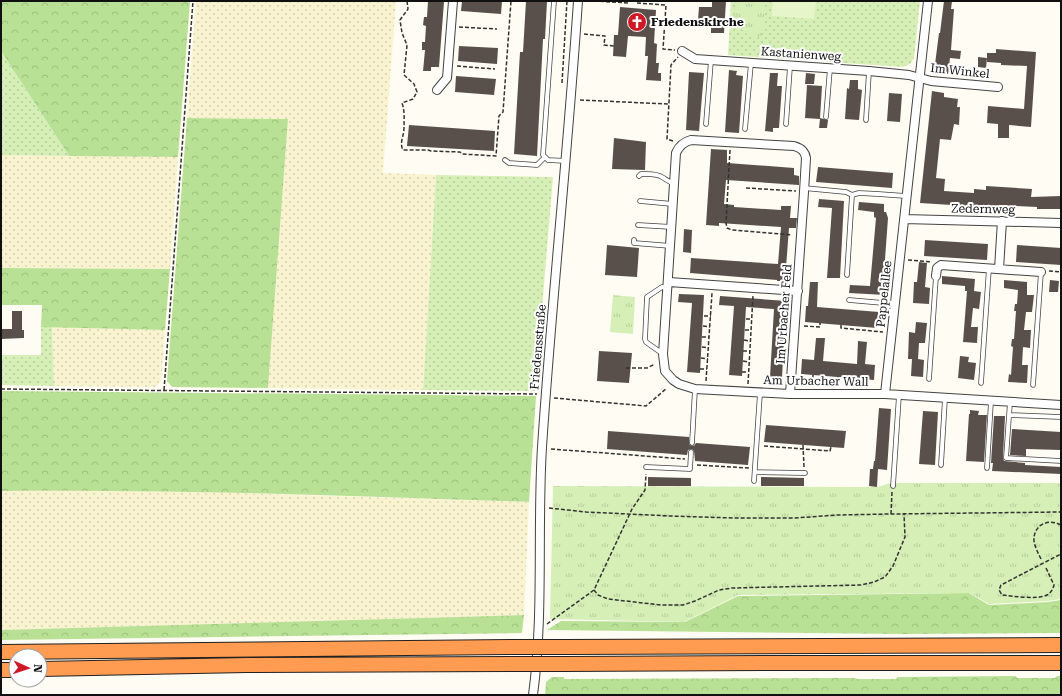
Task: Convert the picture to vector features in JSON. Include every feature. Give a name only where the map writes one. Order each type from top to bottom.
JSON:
[{"type":"highway","points":[[1,652],[511,647],[1061,645]]},
{"type":"highway","points":[[48,669],[247,665],[780,662],[1061,663]]},
{"type":"street","points":[[437,90],[447,78],[453,1]]},
{"type":"street","name":"Friedensstraße","points":[[533,695],[539,630],[542,448],[578,1]]},
{"type":"street","name":"Pappelallee","points":[[885,394],[928,1]]},
{"type":"street","name":"Kastanienweg","points":[[682,51],[695,59],[869,71],[909,75],[919,78]]},
{"type":"street","name":"Im Winkel","points":[[919,78],[931,81],[998,87]]},
{"type":"street","name":"Im Urbacher Feld","points":[[682,144],[685,141],[691,140],[789,146],[799,148],[805,154],[806,158],[798,291],[790,394]]},
{"type":"street","points":[[673,380],[665,371],[663,357],[676,154],[682,144]]},
{"type":"street","name":"Zedernweg","points":[[904,219],[1061,223]]},
{"type":"street","points":[[999,269],[1002,221]]},
{"type":"street","points":[[936,276],[938,267],[941,265],[1045,272]]},
{"type":"street","points":[[668,285],[713,285],[798,291]]},
{"type":"street","name":"Am Urbacher Wall","points":[[673,380],[679,384],[695,389],[790,394],[885,394],[1061,405]]},
{"type":"lane","points":[[554,1],[543,155],[548,160],[566,161]]},
{"type":"lane","points":[[706,124],[711,60]]},
{"type":"lane","points":[[745,129],[751,63]]},
{"type":"lane","points":[[786,124],[790,65]]},
{"type":"lane","points":[[826,117],[830,68]]},
{"type":"lane","points":[[866,120],[869,71]]},
{"type":"lane","points":[[505,160],[509,163],[538,165],[545,158]]},
{"type":"lane","points":[[639,176],[641,174],[655,175],[662,177],[668,182],[675,183]]},
{"type":"lane","points":[[804,190],[846,192],[852,195],[858,193],[906,196]]},
{"type":"lane","points":[[847,275],[852,195]]},
{"type":"lane","points":[[640,201],[673,204]]},
{"type":"lane","points":[[638,224],[672,227]]},
{"type":"lane","points":[[634,240],[634,243],[671,246]]},
{"type":"lane","points":[[981,384],[989,268]]},
{"type":"lane","points":[[1033,385],[1045,272]]},
{"type":"lane","points":[[929,379],[936,276]]},
{"type":"lane","points":[[663,357],[646,342],[645,339],[648,297],[662,287],[668,285]]},
{"type":"lane","points":[[849,300],[895,304]]},
{"type":"lane","points":[[692,444],[695,389]]},
{"type":"lane","points":[[754,480],[760,392]]},
{"type":"lane","points":[[893,486],[899,395]]},
{"type":"lane","points":[[941,465],[945,398]]},
{"type":"lane","points":[[986,468],[991,401]]},
{"type":"lane","points":[[1010,402],[1006,458],[1061,461]]},
{"type":"lane","points":[[1009,415],[1061,417]]},
{"type":"lane","points":[[646,467],[690,469],[691,452]]},
{"type":"lane","points":[[755,470],[805,473]]},
{"type":"path","points":[[164,390],[194,1]]},
{"type":"path","points":[[407,1],[408,9],[400,20],[402,33],[407,45],[404,74],[414,84],[416,92],[413,99],[402,103],[404,119],[401,145],[403,150],[460,152],[462,154],[496,156],[499,116],[503,112],[511,1]]},
{"type":"path","points":[[594,1],[630,2]]},
{"type":"path","points":[[666,1],[663,49],[682,51]]},
{"type":"path","points":[[637,3],[649,2],[666,5]]},
{"type":"path","points":[[451,26],[496,29]]},
{"type":"path","points":[[585,28],[584,34],[605,36],[604,45],[614,46]]},
{"type":"path","points":[[682,51],[671,65],[667,139],[682,144]]},
{"type":"path","points":[[448,66],[495,69]]},
{"type":"path","points":[[571,99],[668,104]]},
{"type":"path","points":[[731,142],[726,223],[727,228],[732,230],[801,235]]},
{"type":"path","points":[[746,188],[804,190]]},
{"type":"path","points":[[900,259],[932,261],[938,267]]},
{"type":"path","points":[[1045,272],[1050,265]]},
{"type":"path","points":[[1045,272],[1061,272]]},
{"type":"path","points":[[706,389],[713,285]]},
{"type":"path","points":[[747,392],[754,288]]},
{"type":"path","points":[[704,316],[711,316]]},
{"type":"path","points":[[746,319],[752,319]]},
{"type":"path","points":[[795,325],[820,327],[820,323]]},
{"type":"path","points":[[841,325],[840,328],[892,333]]},
{"type":"path","points":[[703,326],[710,327]]},
{"type":"path","points":[[745,330],[751,330]]},
{"type":"path","points":[[702,337],[709,337]]},
{"type":"path","points":[[744,340],[750,341]]},
{"type":"path","points":[[702,348],[709,348]]},
{"type":"path","points":[[743,351],[750,351]]},
{"type":"path","points":[[626,368],[647,368],[663,357]]},
{"type":"path","points":[[701,358],[708,359]]},
{"type":"path","points":[[743,361],[749,362]]},
{"type":"path","points":[[700,369],[707,369]]},
{"type":"path","points":[[742,372],[748,372]]},
{"type":"path","points":[[1,389],[546,396],[555,399],[646,406],[666,389],[673,380]]},
{"type":"path","points":[[555,391],[555,399]]},
{"type":"path","points":[[757,445],[830,451],[830,447]]},
{"type":"path","points":[[803,445],[805,473]]},
{"type":"path","points":[[542,448],[673,459],[709,466],[755,470]]},
{"type":"path","points":[[621,455],[622,450]]},
{"type":"path","points":[[646,457],[647,452]]},
{"type":"path","points":[[673,454],[673,459]]},
{"type":"path","points":[[709,466],[710,462]]},
{"type":"path","points":[[539,630],[594,590],[629,514],[645,490],[646,467]]},
{"type":"path","points":[[891,514],[893,486]]},
{"type":"path","points":[[540,508],[702,518],[795,518],[837,515],[1061,512]]},
{"type":"path","points":[[594,590],[598,595],[608,599],[661,605],[683,605],[696,601],[719,590],[732,588],[868,584],[885,577],[893,566],[905,537],[904,514]]},
{"type":"path","points":[[1041,559],[1034,542],[1034,534],[1038,528],[1048,521],[1061,525]]},
{"type":"path","points":[[1046,568],[1054,585],[1053,590],[1047,595],[1040,597],[1008,596],[1002,595],[999,590],[1001,585],[1061,554]]},
{"type":"path","points":[[547,617],[547,625]]},
{"type":"shaded area","points":[[196,1],[396,1],[383,173],[436,175],[423,390],[268,388],[288,119],[187,118]]},
{"type":"shaded area","points":[[1,155],[178,157],[170,269],[1,268]]},
{"type":"shaded area","points":[[52,327],[165,330],[161,381],[155,387],[54,386]]},
{"type":"shaded area","points":[[84,490],[242,493],[529,502],[524,615],[1,630],[1,491]]},
{"type":"green space","points":[[1,1],[190,1],[178,157],[69,156],[1,51]]},
{"type":"green space","points":[[731,1],[920,1],[914,58],[910,64],[903,67],[728,55]]},
{"type":"green space","points":[[735,1],[765,1],[764,28],[760,37],[752,37],[734,21]]},
{"type":"green space","points":[[773,1],[816,1],[814,19],[772,16]]},
{"type":"green space","points":[[1,51],[69,156],[1,155]]},
{"type":"green space","points":[[187,118],[288,119],[268,388],[172,387],[167,381]]},
{"type":"green space","points":[[436,175],[553,177],[535,391],[423,390]]},
{"type":"green space","points":[[1,268],[170,269],[165,330],[41,327],[42,305],[1,305]]},
{"type":"green space","points":[[613,295],[635,297],[633,334],[610,332]]},
{"type":"green space","points":[[41,327],[52,327],[54,386],[1,385],[1,355],[41,355]]},
{"type":"green space","points":[[1,391],[536,396],[529,502],[199,492],[1,491]]},
{"type":"green space","points":[[890,483],[1061,483],[1061,599],[989,604],[970,593],[738,595],[684,622],[550,619],[553,486],[878,487]]},
{"type":"green space","points":[[969,593],[989,605],[1061,600],[1061,633],[904,634],[547,630],[561,621],[685,622],[738,596]]},
{"type":"green space","points":[[524,615],[522,633],[1,640],[1,630]]},
{"type":"green space","points":[[1016,676],[1017,678],[1055,678],[1057,676],[1061,676],[1061,694],[545,695],[546,682],[552,677],[564,677],[564,679],[896,679],[898,677]]},
{"type":"building","points":[[428,1],[444,2],[439,67],[431,67],[431,71],[423,71],[425,50],[422,50],[422,42],[425,42],[426,26],[423,25],[424,17],[427,17]]},
{"type":"building","points":[[462,1],[502,1],[501,14],[461,11]]},
{"type":"building","points":[[526,1],[547,1],[545,39],[543,39],[537,156],[514,154],[520,52],[523,52]]},
{"type":"building","points":[[712,1],[726,1],[724,33],[711,33],[711,21],[698,20],[699,7],[712,7]]},
{"type":"building","points":[[944,1],[952,1],[951,9],[954,9],[951,50],[961,51],[960,59],[950,58],[948,74],[934,72]]},
{"type":"building","points":[[620,7],[656,10],[654,43],[657,44],[656,63],[659,63],[658,73],[661,73],[661,81],[646,80],[648,56],[645,56],[646,37],[628,36],[626,57],[613,56],[614,35],[618,35]]},
{"type":"building","points":[[459,46],[498,48],[497,64],[458,61]]},
{"type":"building","points":[[996,49],[1036,52],[1031,127],[1009,125],[1009,138],[998,138],[998,124],[987,123],[988,106],[1024,109],[1027,66],[1001,65],[1001,63],[987,62],[987,53],[996,53]]},
{"type":"building","points":[[978,57],[987,58],[986,68],[978,67]]},
{"type":"building","points":[[729,70],[737,71],[736,75],[743,76],[739,133],[725,132]]},
{"type":"building","points":[[689,72],[704,73],[699,131],[686,130]]},
{"type":"building","points":[[770,73],[778,73],[777,86],[782,86],[779,128],[773,128],[773,132],[765,131]]},
{"type":"building","points":[[806,73],[815,74],[814,84],[805,84]]},
{"type":"building","points":[[456,76],[496,79],[494,95],[455,92]]},
{"type":"building","points":[[850,80],[858,80],[858,89],[862,90],[859,120],[845,119],[847,88],[849,89]]},
{"type":"building","points":[[807,85],[822,86],[820,118],[828,120],[827,128],[819,128],[820,119],[805,118]]},
{"type":"building","points":[[932,91],[944,93],[944,97],[958,99],[957,107],[960,107],[959,125],[954,124],[951,140],[940,139],[936,178],[945,179],[944,191],[974,193],[974,189],[986,190],[986,186],[1032,189],[1031,197],[1061,196],[1061,209],[1037,209],[1037,207],[999,205],[999,208],[920,203]]},
{"type":"building","points":[[889,93],[902,94],[900,122],[887,121]]},
{"type":"building","points":[[409,125],[495,131],[494,151],[407,146]]},
{"type":"building","points":[[614,138],[646,142],[645,170],[612,169]]},
{"type":"building","points":[[711,149],[727,150],[727,163],[794,168],[794,175],[799,176],[799,185],[726,180],[724,204],[734,205],[734,207],[781,210],[781,206],[791,206],[790,218],[797,218],[796,228],[789,228],[785,281],[690,273],[691,258],[778,264],[781,227],[719,223],[719,226],[706,225]]},
{"type":"building","points":[[818,167],[893,173],[892,188],[816,182]]},
{"type":"building","points":[[819,199],[844,201],[840,278],[827,278],[832,208],[818,207]]},
{"type":"building","points":[[859,202],[884,204],[884,212],[886,212],[888,218],[883,287],[886,288],[885,295],[849,293],[850,285],[870,286],[876,218],[874,217],[874,212],[858,210]]},
{"type":"building","points":[[684,229],[692,230],[691,253],[683,252]]},
{"type":"building","points":[[925,240],[988,244],[987,260],[924,256]]},
{"type":"building","points":[[607,245],[639,248],[637,277],[605,275]]},
{"type":"building","points":[[1017,245],[1061,248],[1061,265],[1016,262]]},
{"type":"building","points":[[919,262],[927,263],[925,287],[930,288],[929,304],[913,303],[914,282],[917,282]]},
{"type":"building","points":[[942,276],[975,279],[974,291],[981,292],[979,309],[973,308],[971,327],[978,327],[977,343],[963,342],[967,291],[965,291],[965,286],[942,284]]},
{"type":"building","points":[[1004,280],[1027,282],[1027,295],[1034,295],[1032,312],[1026,312],[1024,330],[1031,330],[1030,348],[1023,347],[1022,365],[1028,365],[1027,383],[1008,382],[1009,374],[1011,375],[1013,347],[1011,346],[1012,339],[1014,339],[1016,311],[1014,311],[1015,304],[1017,304],[1018,290],[1004,288]]},
{"type":"building","points":[[1050,280],[1059,281],[1058,292],[1049,292]]},
{"type":"building","points":[[810,282],[818,282],[817,307],[879,312],[877,328],[805,322]]},
{"type":"building","points":[[679,294],[704,295],[700,373],[687,372],[692,303],[678,302]]},
{"type":"building","points":[[720,296],[786,301],[782,378],[770,377],[774,309],[746,307],[742,376],[729,375],[734,306],[719,305]]},
{"type":"building","points":[[12,311],[22,311],[22,330],[24,330],[24,338],[1,339],[1,329],[12,329]]},
{"type":"building","points":[[916,322],[927,323],[925,343],[919,343],[918,359],[924,360],[923,377],[911,376],[912,359],[908,359],[909,332],[915,333]]},
{"type":"building","points":[[816,338],[825,338],[823,361],[857,364],[858,341],[867,342],[865,364],[875,365],[874,380],[801,374],[802,359],[814,360]]},
{"type":"building","points":[[599,351],[632,353],[629,383],[597,381]]},
{"type":"building","points":[[960,356],[969,357],[968,362],[976,363],[974,380],[958,378]]},
{"type":"building","points":[[879,408],[891,409],[887,470],[878,469],[877,487],[869,486],[870,469],[873,469],[875,461]]},
{"type":"building","points":[[970,410],[979,411],[978,415],[987,415],[984,462],[966,461]]},
{"type":"building","points":[[923,411],[938,412],[935,465],[919,464]]},
{"type":"building","points":[[994,416],[1005,416],[1004,461],[1025,463],[1025,465],[1061,467],[1061,474],[992,471],[993,463],[991,463]]},
{"type":"building","points":[[766,425],[846,431],[844,448],[764,442]]},
{"type":"building","points":[[1012,429],[1061,432],[1061,450],[1026,449],[1026,456],[1010,455]]},
{"type":"building","points":[[608,431],[689,437],[689,444],[691,446],[694,446],[696,443],[750,447],[748,465],[695,461],[694,451],[692,449],[688,450],[687,455],[607,449]]},
{"type":"building","points":[[648,477],[691,478],[691,486],[648,486]]},
{"type":"building","points":[[761,477],[804,478],[804,486],[761,486]]},
{"type":"place","name":"Friedenskirche","points":[[637,22]]}]
